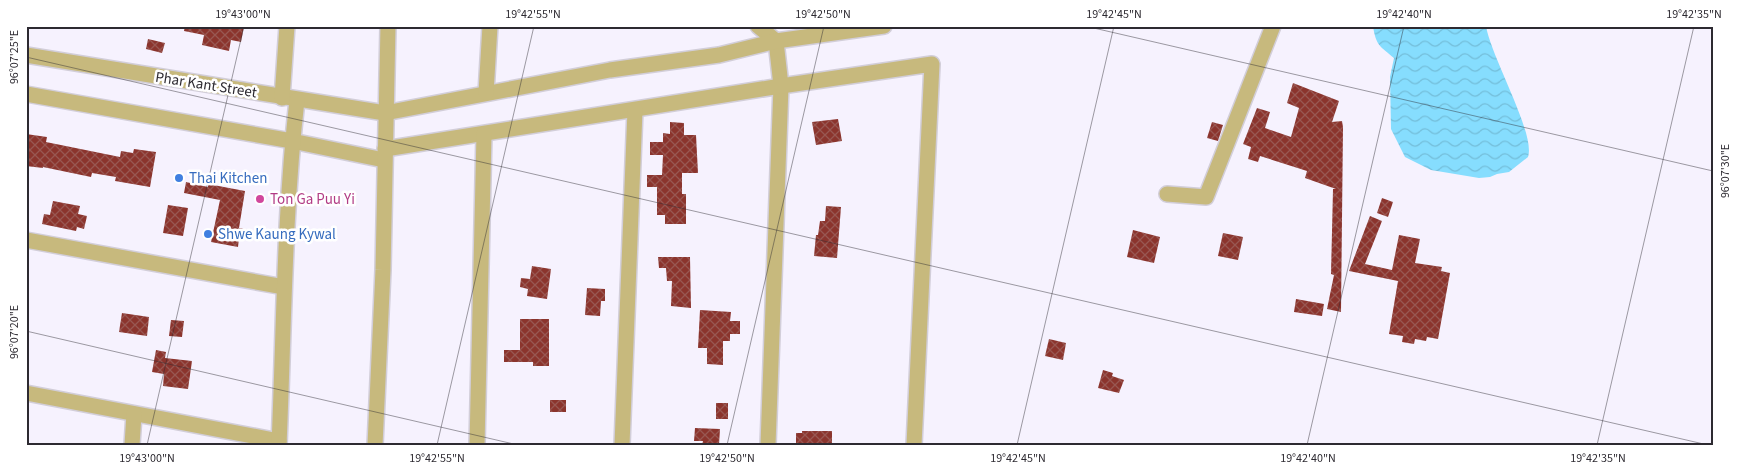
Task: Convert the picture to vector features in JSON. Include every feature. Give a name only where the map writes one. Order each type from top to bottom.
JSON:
[{"type":"street","points":[[26,393],[279,443],[284,288],[292,141],[287,26]]},
{"type":"street","points":[[374,445],[383,270],[388,26]]},
{"type":"street","points":[[486,93],[490,26]]},
{"type":"street","points":[[758,26],[776,42],[782,86],[768,445]]},
{"type":"street","name":"Phar Kant Street","points":[[26,55],[385,113],[610,70],[719,55],[776,42],[884,26]]},
{"type":"street","points":[[1167,194],[1206,197],[1273,26]]},
{"type":"street","points":[[26,94],[292,141],[384,155],[484,134],[932,64],[914,445]]},
{"type":"street","points":[[622,445],[635,110]]},
{"type":"street","points":[[477,445],[484,134]]},
{"type":"street","points":[[26,240],[284,288]]},
{"type":"street","points":[[132,445],[134,414]]},
{"type":"water","points":[[1373,26],[1486,26],[1526,131],[1529,146],[1528,157],[1509,172],[1479,178],[1431,170],[1405,157],[1391,129],[1390,77],[1394,58],[1379,45]]},
{"type":"building","points":[[185,26],[244,26],[241,42],[231,40],[229,51],[202,45],[204,35],[184,31]]},
{"type":"building","points":[[148,39],[165,43],[162,53],[146,49]]},
{"type":"building","points":[[1293,83],[1339,101],[1332,122],[1342,121],[1343,127],[1341,312],[1327,309],[1334,275],[1331,274],[1333,189],[1336,189],[1305,178],[1307,171],[1260,156],[1258,162],[1248,159],[1251,147],[1243,144],[1257,108],[1270,112],[1265,128],[1291,137],[1299,108],[1287,103]]},
{"type":"building","points":[[838,119],[842,141],[816,145],[812,122]]},
{"type":"building","points":[[670,122],[684,123],[684,135],[696,135],[698,173],[682,173],[682,194],[686,194],[686,224],[665,224],[665,215],[657,215],[657,187],[647,187],[647,175],[662,175],[663,155],[650,155],[650,142],[663,142],[663,133],[670,134]]},
{"type":"building","points":[[1212,122],[1223,125],[1218,141],[1207,138]]},
{"type":"building","points":[[26,134],[47,137],[46,142],[120,157],[121,151],[133,153],[134,149],[156,152],[150,187],[115,181],[116,177],[92,173],[91,177],[43,167],[26,166]]},
{"type":"building","points":[[186,182],[208,187],[208,184],[245,191],[239,228],[248,230],[247,239],[239,238],[238,247],[211,242],[220,200],[184,193]]},
{"type":"building","points":[[1382,198],[1393,202],[1388,217],[1377,213]]},
{"type":"building","points":[[53,201],[80,206],[78,214],[87,216],[84,229],[77,227],[76,231],[42,224],[44,214],[50,215]]},
{"type":"building","points":[[168,205],[188,208],[183,236],[163,233]]},
{"type":"building","points":[[826,206],[841,207],[837,258],[814,256],[816,235],[818,235],[820,221],[825,221]]},
{"type":"building","points":[[1370,216],[1382,221],[1365,264],[1392,270],[1399,235],[1420,239],[1415,263],[1442,267],[1441,271],[1450,273],[1438,339],[1427,337],[1426,341],[1415,339],[1414,344],[1402,342],[1403,336],[1389,334],[1398,281],[1349,271]]},
{"type":"building","points":[[1133,230],[1160,237],[1154,263],[1127,257]]},
{"type":"building","points":[[1223,233],[1243,237],[1238,260],[1218,256]]},
{"type":"building","points":[[658,257],[690,257],[691,308],[671,306],[672,281],[667,281],[666,268],[659,268]]},
{"type":"building","points":[[532,266],[551,269],[547,299],[527,296],[528,289],[520,287],[521,278],[530,279]]},
{"type":"building","points":[[587,288],[605,289],[605,301],[601,301],[600,316],[585,315]]},
{"type":"building","points":[[1296,299],[1324,304],[1322,316],[1294,312]]},
{"type":"building","points":[[700,310],[731,312],[730,321],[740,321],[740,334],[730,334],[730,341],[723,341],[723,365],[707,364],[707,348],[698,348]]},
{"type":"building","points":[[122,313],[149,317],[147,336],[119,332]]},
{"type":"building","points":[[520,319],[549,319],[549,366],[533,366],[533,362],[504,362],[504,350],[520,350]]},
{"type":"building","points":[[171,320],[184,321],[182,337],[169,336]]},
{"type":"building","points":[[1049,339],[1066,343],[1063,360],[1045,356]]},
{"type":"building","points":[[156,350],[166,352],[165,358],[192,361],[188,389],[163,386],[164,374],[152,372]]},
{"type":"building","points":[[1103,370],[1113,373],[1112,376],[1124,380],[1119,393],[1098,388]]},
{"type":"building","points":[[550,400],[566,400],[566,412],[550,412]]},
{"type":"building","points":[[716,403],[728,403],[728,419],[716,419]]},
{"type":"building","points":[[695,428],[720,429],[719,445],[702,445],[703,441],[694,441]]},
{"type":"building","points":[[802,431],[832,431],[832,445],[796,445],[796,433],[802,433]]},
{"type":"place","name":"Thai Kitchen","points":[[179,178]]},
{"type":"place","name":"Ton Ga Puu Yi","points":[[260,199]]},
{"type":"place","name":"Shwe Kaung Kywal","points":[[208,234]]}]
